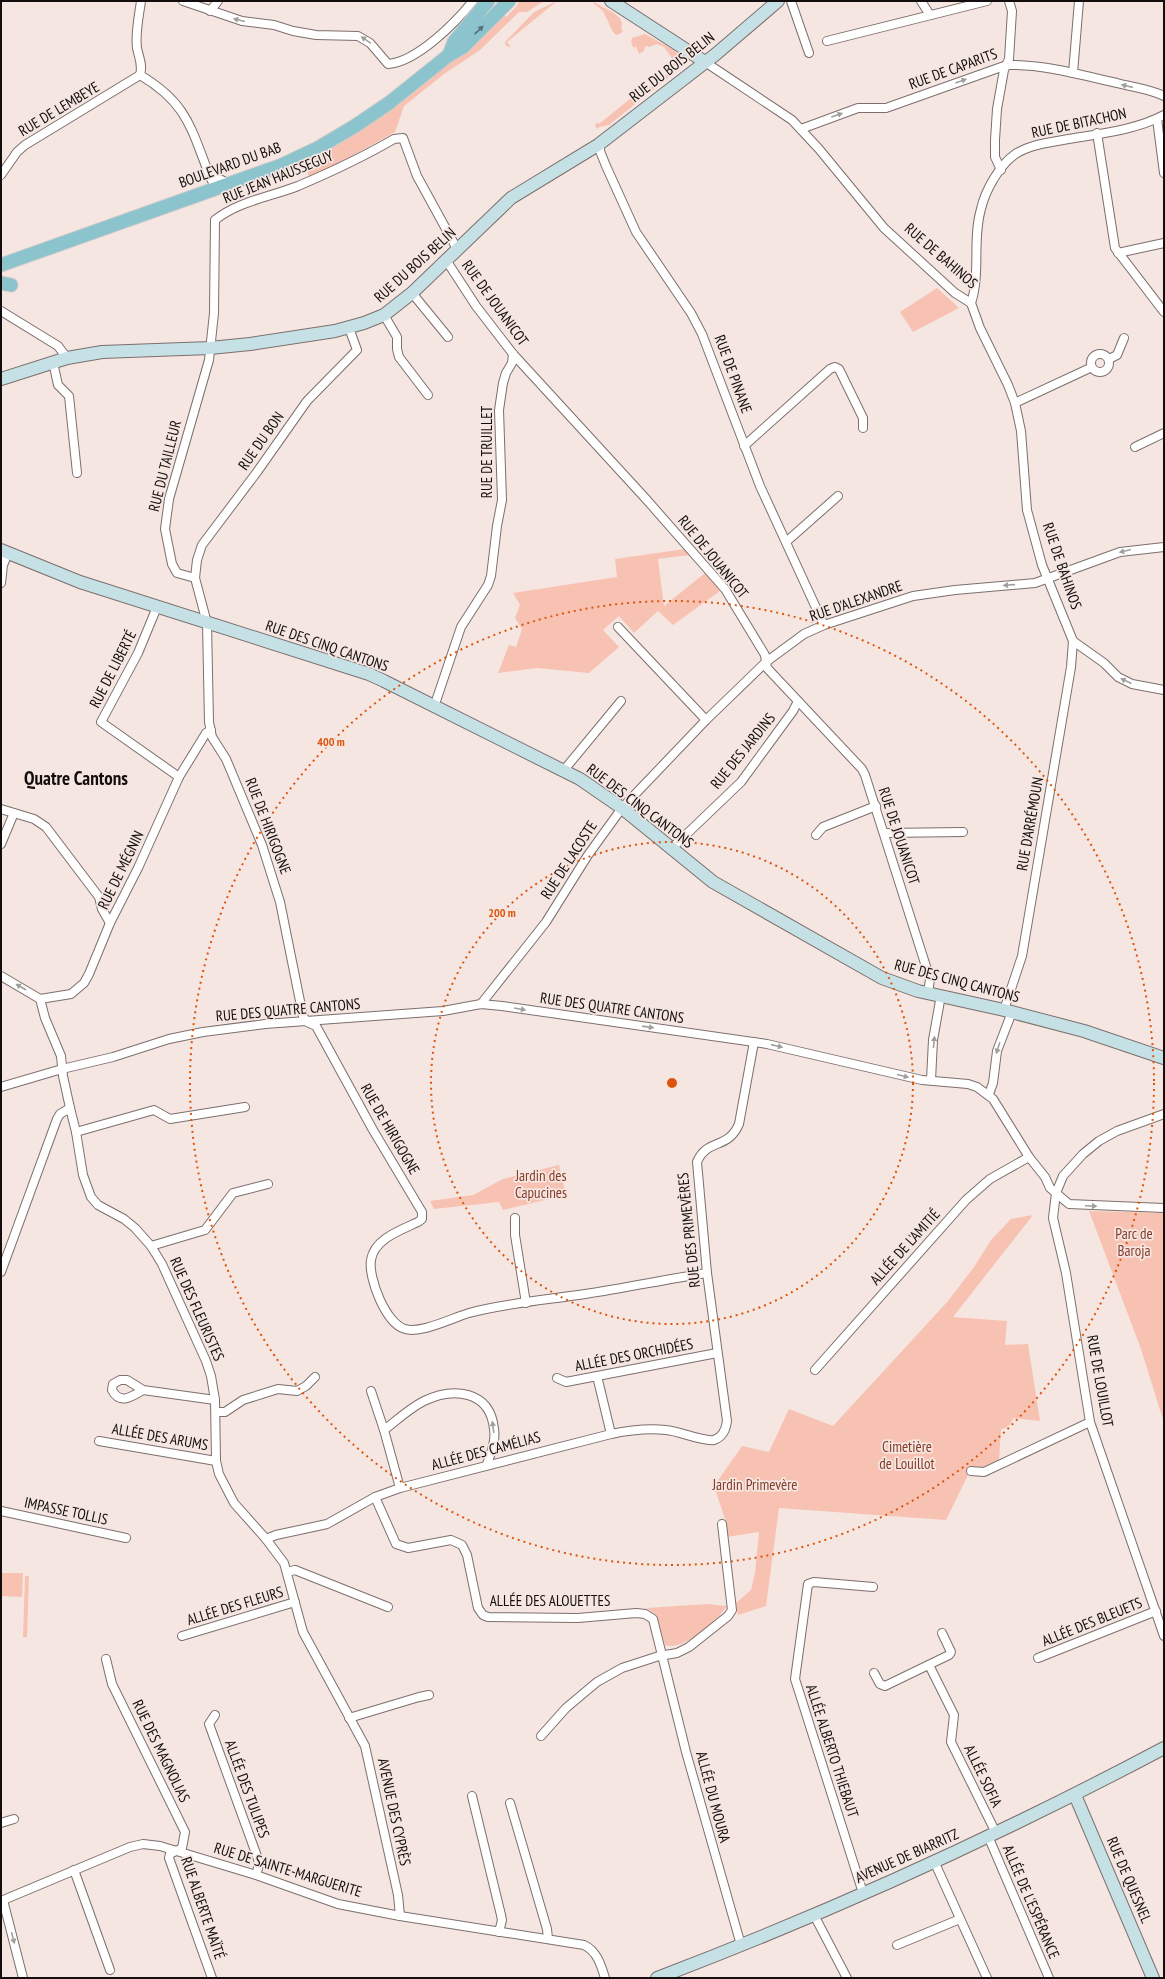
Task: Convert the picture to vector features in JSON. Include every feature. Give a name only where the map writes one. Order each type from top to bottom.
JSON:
[{"type":"main road","name":"BOULEVARD DU BAB","points":[[449,55],[454,42],[488,1]]},
{"type":"main road","name":"BOULEVARD DU BAB","points":[[1,265],[215,185],[282,165],[331,141],[389,103],[449,55],[463,47],[509,1]]},
{"type":"street","points":[[141,1],[137,34],[137,48],[142,68],[140,75],[161,89],[181,108],[188,119],[215,185]]},
{"type":"street","points":[[183,1],[242,21],[274,25],[292,31],[316,35],[358,36],[370,43],[388,64],[395,64],[411,56],[457,20],[474,1]]},
{"type":"street","points":[[210,11],[218,1]]},
{"type":"street","name":"RUE DE BAHINOS","points":[[611,1],[767,102],[792,120],[884,228],[955,293],[971,303],[980,328],[1008,385],[1015,403],[1021,431],[1027,510],[1048,580],[1074,641]]},
{"type":"street","name":"RUE DU BOIS BELIN","points":[[1,379],[67,358],[109,351],[210,348],[300,337],[349,328],[384,316],[412,293],[511,198],[600,143],[705,62],[778,1]]},
{"type":"street","points":[[791,1],[810,53]]},
{"type":"street","points":[[921,1],[930,15]]},
{"type":"street","points":[[827,41],[987,1]]},
{"type":"street","points":[[1001,170],[995,157],[995,140],[1004,70],[1007,65],[1012,11],[1010,1]]},
{"type":"street","points":[[1073,73],[1079,1]]},
{"type":"street","name":"RUE DE CAPARITS","points":[[801,129],[858,108],[886,108],[1007,65],[1024,64],[1073,73],[1164,96]]},
{"type":"street","name":"RUE DE LEMBEYE","points":[[1,175],[16,152],[25,145],[140,75]]},
{"type":"street","points":[[1161,117],[1164,173]]},
{"type":"street","name":"RUE DE BITACHON","points":[[971,303],[974,291],[975,237],[981,208],[993,182],[1014,155],[1039,144],[1097,134],[1133,126],[1161,117]]},
{"type":"street","points":[[1097,134],[1115,248],[1164,312]]},
{"type":"street","name":"RUE JEAN HAUSSEGUY","points":[[210,348],[216,280],[215,220],[239,206],[296,187],[342,166],[394,139],[403,138],[417,176],[457,249]]},
{"type":"street","name":"RUE DE PINANE","points":[[600,143],[600,151],[606,166],[636,232],[691,312],[702,334],[744,446],[824,624]]},
{"type":"street","points":[[206,166],[216,177],[215,185]]},
{"type":"street","points":[[1118,253],[1164,243]]},
{"type":"street","name":"RUE DE JOUANICOT","points":[[446,260],[476,306],[513,354],[646,499],[725,589],[762,649],[767,668],[862,769],[876,806],[930,979],[928,993]]},
{"type":"street","points":[[412,293],[448,337]]},
{"type":"street","points":[[1,311],[58,346],[67,358]]},
{"type":"street","points":[[384,316],[397,337],[399,357],[428,395]]},
{"type":"street","name":"RUE DU BON","points":[[195,578],[197,560],[202,545],[257,472],[307,401],[357,350],[349,328]]},
{"type":"street","points":[[1090,368],[1092,370],[1105,372],[1109,359],[1117,355],[1124,338]]},
{"type":"street","name":"RUE DU TAILLEUR","points":[[195,578],[177,573],[172,564],[165,529],[169,499],[210,348]]},
{"type":"street","points":[[1015,403],[1090,368],[1094,355],[1098,353],[1109,359]]},
{"type":"street","name":"RUE DE TRUILLET","points":[[434,707],[461,627],[488,585],[491,576],[497,526],[502,500],[499,410],[503,383],[506,373],[512,363],[513,354]]},
{"type":"street","points":[[53,362],[58,385],[69,396],[77,474]]},
{"type":"street","points":[[744,446],[830,369],[835,367],[839,370],[863,418],[863,428]]},
{"type":"street","points":[[1135,447],[1164,433]]},
{"type":"street","points":[[786,542],[838,496]]},
{"type":"street","name":"RUE D'ALEXANDRE","points":[[622,808],[706,720],[766,662],[804,634],[824,624],[913,596],[954,590],[1035,583],[1048,580],[1120,552],[1164,547]]},
{"type":"street","points":[[1,583],[4,551]]},
{"type":"street","name":"RUE DES CINQ CANTONS","points":[[4,551],[80,582],[368,674],[580,779],[622,808],[713,882],[882,978],[928,993],[1008,1011],[1084,1031],[1164,1058]]},
{"type":"street","points":[[195,578],[207,623]]},
{"type":"street","name":"RUE DE LIBERTÉ","points":[[157,607],[138,653],[101,722],[180,777]]},
{"type":"street","name":"RUE DE HIRIGOGNE","points":[[207,623],[212,737],[226,759],[262,845],[280,902],[303,1016],[306,1022],[316,1026],[422,1212],[422,1219],[384,1240],[375,1248],[371,1256],[371,1273],[386,1314],[403,1329],[418,1330],[484,1309],[707,1273]]},
{"type":"street","points":[[618,627],[706,720]]},
{"type":"street","points":[[1074,641],[1104,663],[1118,677],[1132,684],[1164,690]]},
{"type":"street","name":"RUE D'ARRÉMOUN","points":[[989,1094],[993,1083],[997,1051],[1022,956],[1074,641]]},
{"type":"street","points":[[564,770],[621,701]]},
{"type":"street","name":"RUE DES JARDINS","points":[[671,849],[741,782],[793,711],[798,701]]},
{"type":"street","name":"RUE DE MÉGNIN","points":[[40,999],[71,994],[84,983],[110,923],[138,868],[180,777],[206,733],[211,730]]},
{"type":"street","points":[[816,835],[823,827],[876,806]]},
{"type":"street","name":"RUE DE LACOSTE","points":[[481,1004],[546,922],[588,855],[622,808]]},
{"type":"street","points":[[1,809],[34,819],[46,827],[99,897],[102,909],[110,923]]},
{"type":"street","points":[[1,844],[14,813]]},
{"type":"street","points":[[884,833],[963,832]]},
{"type":"street","points":[[1,976],[40,999]]},
{"type":"street","points":[[931,1080],[934,1040],[941,995]]},
{"type":"street","name":"RUE DES FLEURISTES","points":[[40,999],[45,1018],[61,1056],[62,1069],[76,1132],[83,1175],[91,1197],[98,1205],[124,1219],[135,1228],[152,1246],[162,1264],[206,1361],[211,1376],[216,1412],[216,1461],[219,1474],[230,1497],[243,1515],[266,1539]]},
{"type":"street","name":"RUE DES QUATRE CANTONS","points":[[1,1087],[185,1036],[265,1024],[443,1011],[481,1004],[754,1042],[922,1080],[968,1084],[989,1094]]},
{"type":"street","name":"RUE DES PRIMEVÈRES","points":[[721,1436],[726,1431],[727,1421],[707,1273],[697,1162],[705,1149],[726,1141],[735,1133],[739,1124],[754,1042]]},
{"type":"street","points":[[989,1094],[1029,1157],[1045,1178],[1050,1188],[1069,1204],[1164,1208]]},
{"type":"street","points":[[76,1132],[154,1110],[170,1119],[245,1106]]},
{"type":"street","points":[[1,1272],[57,1119],[60,1114],[70,1108]]},
{"type":"street","name":"RUE DE LOUILLOT","points":[[1164,1114],[1117,1131],[1099,1141],[1083,1154],[1063,1176],[1056,1193],[1053,1218],[1066,1273],[1090,1422],[1164,1636]]},
{"type":"street","name":"ALLÉE DE L'AMITIÉ","points":[[815,1370],[966,1200],[990,1179],[1029,1157]]},
{"type":"street","points":[[152,1246],[205,1230],[233,1193],[268,1184]]},
{"type":"street","points":[[515,1218],[514,1235],[526,1303]]},
{"type":"street","name":"ALLÉE DES ORCHIDÉES","points":[[557,1378],[566,1382],[717,1353]]},
{"type":"street","points":[[597,1376],[611,1434]]},
{"type":"street","points":[[216,1412],[225,1412],[243,1400],[278,1388],[297,1391],[306,1386],[315,1377]]},
{"type":"street","points":[[143,1390],[215,1400]]},
{"type":"street","points":[[371,1391],[384,1430],[400,1488]]},
{"type":"street","points":[[384,1430],[424,1401],[436,1397],[460,1393],[475,1396],[489,1411],[494,1429],[494,1443],[488,1464]]},
{"type":"street","points":[[971,1471],[984,1472],[1090,1422]]},
{"type":"street","name":"ALLÉE DES CAMÉLIAS","points":[[266,1539],[276,1535],[327,1524],[375,1497],[400,1488],[488,1464],[611,1434],[656,1429],[681,1432],[707,1440],[714,1440],[721,1436]]},
{"type":"street","name":"ALLÉE DES ARUMS","points":[[99,1441],[216,1461]]},
{"type":"street","name":"ALLÉE DES ALOUETTES","points":[[375,1497],[396,1544],[408,1548],[451,1540],[462,1545],[467,1555],[478,1608],[483,1615],[488,1617],[578,1618],[636,1613],[644,1614],[653,1620],[663,1655]]},
{"type":"street","name":"IMPASSE TOLLIS","points":[[1,1511],[126,1538]]},
{"type":"street","points":[[541,1736],[566,1708],[597,1682],[622,1668],[663,1655],[677,1653],[689,1647],[728,1616],[732,1610],[722,1524]]},
{"type":"street","name":"AVENUE DES CYPRÈS","points":[[266,1539],[278,1554],[287,1572],[304,1632],[368,1755],[398,1895],[400,1916]]},
{"type":"street","points":[[287,1572],[295,1570],[388,1607]]},
{"type":"street","name":"ALLÉE ALBERTO THIEBAUT","points":[[863,1893],[795,1679],[808,1584],[814,1582],[873,1587]]},
{"type":"street","name":"ALLÉE DES FLEURS","points":[[182,1636],[295,1602]]},
{"type":"street","name":"ALLÉE DES BLEUETS","points":[[1038,1658],[1156,1611]]},
{"type":"street","points":[[874,1674],[880,1684],[885,1686],[929,1665],[951,1652],[942,1633]]},
{"type":"street","name":"ALLÉE DU MOURA","points":[[663,1655],[686,1752],[741,1945]]},
{"type":"street","name":"RUE DES MAGNOLIAS","points":[[106,1659],[112,1684],[185,1832],[182,1848],[175,1850]]},
{"type":"street","name":"ALLÉE SOFIA","points":[[929,1665],[954,1715],[951,1742],[992,1835]]},
{"type":"street","points":[[349,1718],[429,1695]]},
{"type":"street","name":"ALLÉE DES TULIPES","points":[[215,1715],[208,1724],[258,1859],[259,1865],[256,1875]]},
{"type":"street","name":"AVENUE DE BIARRITZ","points":[[658,1978],[814,1915],[992,1835],[1075,1795],[1164,1748]]},
{"type":"street","name":"RUE DE QUESNEL","points":[[1075,1795],[1153,1978]]},
{"type":"street","points":[[472,1796],[502,1920],[498,1932]]},
{"type":"street","points":[[510,1803],[547,1929],[548,1939]]},
{"type":"street","points":[[1,1823],[14,1818]]},
{"type":"street","name":"ALLÉE DE L'ESPÉRANCE","points":[[992,1835],[1049,1978]]},
{"type":"street","name":"RUE DE SAINTE-MARGUERITE","points":[[2,1900],[130,1847],[143,1844],[160,1846],[256,1875],[338,1904],[400,1916],[584,1945],[590,1948],[602,1966],[605,1978]]},
{"type":"street","name":"RUE ALBERTE MAÏTÉ","points":[[175,1850],[170,1854],[170,1858],[212,1978]]},
{"type":"street","points":[[934,1861],[987,1978]]},
{"type":"street","points":[[74,1870],[110,1970]]},
{"type":"street","points":[[2,1900],[23,1978]]},
{"type":"street","points":[[814,1915],[847,1978]]},
{"type":"street","points":[[897,1946],[960,1919]]},
{"type":"green space","points":[[519,1],[544,1],[527,12],[519,12],[480,50],[444,74],[404,106],[395,132],[310,179],[304,164],[384,115],[433,77],[503,14],[506,17],[516,7]]},
{"type":"green space","points":[[557,1],[507,42],[511,47],[506,46],[505,42],[534,12]]},
{"type":"green space","points":[[594,2],[618,16],[622,24],[621,29],[623,30],[620,34],[616,35],[613,32],[603,11],[593,3]]},
{"type":"green space","points":[[645,34],[674,50],[679,56],[674,61],[664,47],[657,44],[649,47],[647,46],[644,48],[645,50],[639,54],[636,46],[634,48],[632,46],[632,38]]},
{"type":"green space","points":[[680,58],[680,64],[675,72],[609,125],[599,127],[598,129],[595,126],[597,122],[599,124],[641,90],[640,87],[649,88],[672,70],[674,62]]},
{"type":"green space","points":[[937,288],[959,308],[913,332],[900,312]]},
{"type":"green space","points":[[685,549],[690,555],[658,559],[664,606],[705,573],[720,591],[673,625],[658,611],[634,633],[619,616],[603,630],[619,647],[589,673],[537,668],[498,673],[509,645],[516,647],[522,629],[515,618],[520,605],[513,593],[617,577],[615,559]]},
{"type":"green space","name":"Jardin des Capucines","points":[[559,1165],[566,1195],[503,1210],[499,1202],[434,1209],[430,1201],[473,1195],[503,1179]]},
{"type":"green space","name":"Parc de Baroja","points":[[1089,1211],[1164,1213],[1164,1423],[1141,1349]]},
{"type":"green space","name":"Cimetière de Louillot","points":[[1033,1215],[953,1317],[1007,1321],[1005,1345],[1028,1344],[1040,1421],[1013,1418],[1009,1425],[1001,1429],[999,1460],[982,1467],[968,1466],[968,1475],[946,1520],[779,1508],[766,1606],[738,1615],[736,1603],[751,1590],[755,1573],[759,1532],[727,1537],[725,1519],[714,1486],[742,1446],[769,1452],[789,1409],[833,1426],[948,1301],[974,1267],[991,1240],[1011,1219]]},
{"type":"green space","points":[[1,1573],[23,1573],[22,1597],[1,1596]]},
{"type":"green space","points":[[25,1576],[29,1576],[27,1637],[23,1637]]},
{"type":"green space","points":[[707,1604],[727,1606],[716,1619],[699,1633],[681,1644],[672,1646],[665,1645],[657,1615],[646,1608]]},
{"type":"district","name":"Quatre Cantons","points":[[76,778]]},
{"type":"park label","name":"Jardin Primevère","points":[[755,1485]]}]
